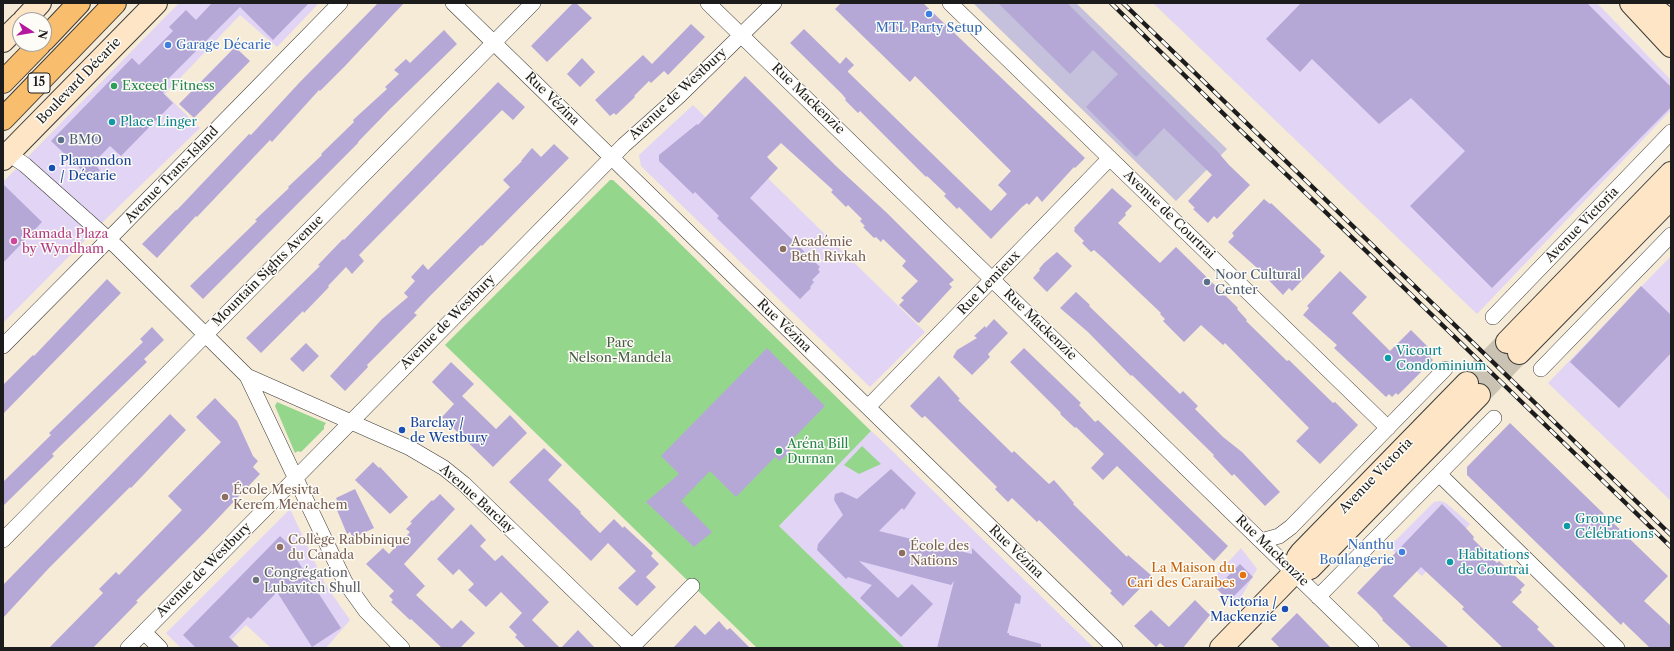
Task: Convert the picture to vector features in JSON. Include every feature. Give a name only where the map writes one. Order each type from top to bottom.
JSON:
[{"type":"highway","points":[[52,32],[79,3]]},
{"type":"highway","name":"15","points":[[3,119],[115,3]]},
{"type":"highway","name":"15","points":[[3,82],[32,52]]},
{"type":"street","points":[[32,12],[40,3]]},
{"type":"street","name":"Boulevard Décarie","points":[[5,154],[156,3]]},
{"type":"street","name":"Avenue Trans-Island","points":[[3,346],[340,3]]},
{"type":"street","name":"Rue Vézina","points":[[453,3],[1115,648]]},
{"type":"street","name":"Mountain Sights Avenue","points":[[3,540],[533,3]]},
{"type":"street","name":"Rue Mackenzie","points":[[708,3],[1371,648]]},
{"type":"street","name":"Avenue de Westbury","points":[[128,648],[611,157],[679,96],[774,3]]},
{"type":"street","name":"Avenue de Courtrai","points":[[950,3],[1388,428]]},
{"type":"street","points":[[1632,3],[1671,46]]},
{"type":"street","points":[[1647,3],[1671,22]]},
{"type":"street","points":[[3,42],[12,32]]},
{"type":"street","name":"Avenue Victoria","points":[[1493,317],[1671,132]]},
{"type":"street","points":[[5,154],[25,165],[117,247],[247,376],[349,590],[374,620],[402,648]]},
{"type":"street","name":"Rue Lemieux","points":[[868,407],[1110,158]]},
{"type":"street","points":[[1671,173],[1513,348],[1671,198]]},
{"type":"street","points":[[1541,369],[1671,235]]},
{"type":"street","name":"Avenue Victoria","points":[[1261,541],[1279,536],[1291,527],[1445,369]]},
{"type":"street","name":"Avenue Barclay","points":[[247,376],[421,454],[456,478],[632,648]]},
{"type":"street","name":"Avenue Victoria","points":[[1221,648],[1294,573],[1310,568],[1473,389]]},
{"type":"street","points":[[1318,597],[1494,418]]},
{"type":"street","points":[[1439,474],[1617,648]]},
{"type":"street","points":[[632,648],[692,586]]},
{"type":"street","points":[[144,632],[160,648]]},
{"type":"shaded area","points":[[179,3],[319,3],[277,47],[240,15],[165,94],[200,128],[111,214],[3,323],[3,182]]},
{"type":"shaded area","points":[[973,3],[1076,3],[1227,149],[1176,201]]},
{"type":"shaded area","points":[[1153,3],[1597,3],[1671,80],[1671,110],[1477,314]]},
{"type":"shaded area","name":"Académie Beth Rivkah","points":[[693,105],[925,332],[870,387],[641,166],[639,155]]},
{"type":"shaded area","points":[[1671,256],[1671,501],[1548,383]]},
{"type":"shaded area","name":"École des Nations","points":[[871,431],[1094,648],[905,648],[779,526]]},
{"type":"shaded area","points":[[1440,501],[1446,503],[1470,524],[1422,576],[1389,547],[1434,502]]},
{"type":"shaded area","name":"Collège Rabbinique du Canada","points":[[290,509],[325,584],[350,620],[326,648],[271,648],[246,625],[223,648],[181,648],[166,633]]},
{"type":"shaded area","points":[[1241,548],[1257,569],[1236,606],[1211,581]]},
{"type":"green space","name":"Parc Nelson-Mandela","points":[[610,180],[613,180],[655,219],[871,431],[779,526],[905,648],[757,648],[445,345]]},
{"type":"green space","points":[[277,402],[326,423],[324,429],[301,452],[298,451],[295,453],[275,406]]},
{"type":"green space","points":[[862,446],[881,464],[859,474],[844,465]]},
{"type":"building","points":[[212,3],[309,3],[273,40],[240,7],[161,86],[165,90],[163,93],[173,103],[121,156],[110,146],[93,163],[100,170],[91,179],[51,141],[132,58],[139,65],[173,31],[169,27],[186,10],[196,20]]},
{"type":"building","points":[[378,3],[404,3],[345,66],[320,91],[319,90],[272,142],[270,140],[157,258],[142,244],[177,210],[249,134],[251,135],[299,83]]},
{"type":"building","points":[[573,3],[576,3],[592,18],[547,62],[531,46]]},
{"type":"building","points":[[841,3],[923,3],[1085,158],[1075,168],[1074,167],[1042,202],[1037,196],[1029,205],[1027,203],[991,239],[959,207],[957,209],[944,196],[946,194],[927,176],[926,177],[860,111],[858,113],[845,100],[846,99],[842,94],[790,43],[804,29],[840,64],[846,57],[854,65],[848,72],[991,211],[1007,194],[998,185],[1011,171],[915,76],[910,82],[835,9]]},
{"type":"building","points":[[998,3],[1067,3],[1250,185],[1217,219],[1214,216],[1208,223],[1193,209],[1195,208],[1188,201],[1212,175],[1164,128],[1136,157],[1086,107],[1118,74],[1093,50],[1070,74]]},
{"type":"building","points":[[1301,3],[1587,3],[1671,87],[1671,107],[1492,288],[1410,206],[1465,151],[1411,98],[1379,124],[1312,59],[1300,72],[1266,39]]},
{"type":"building","points":[[691,24],[705,37],[668,75],[664,71],[651,83],[649,81],[616,115],[614,113],[610,116],[595,100],[643,55],[652,64]]},
{"type":"building","points":[[444,30],[457,44],[390,109],[203,299],[190,286],[257,221],[255,220],[289,188],[288,187],[322,155],[321,154],[354,122],[353,120],[387,89],[385,87],[399,74],[394,70],[406,59],[410,63]]},
{"type":"building","points":[[235,47],[250,61],[194,118],[179,104]]},
{"type":"building","points":[[582,58],[595,72],[580,87],[567,74]]},
{"type":"building","points":[[745,76],[954,280],[949,284],[952,287],[919,323],[899,305],[904,300],[901,298],[918,281],[902,266],[906,261],[883,239],[881,242],[876,237],[874,238],[863,227],[865,226],[860,221],[862,219],[848,205],[846,207],[831,192],[833,190],[781,143],[767,157],[778,168],[750,198],[820,267],[818,269],[820,272],[812,280],[814,282],[810,287],[811,288],[800,299],[717,218],[719,216],[695,192],[693,194],[659,161],[659,155],[697,124],[698,125]]},
{"type":"building","points":[[498,82],[525,107],[513,120],[502,110],[359,255],[364,261],[352,274],[346,267],[304,313],[303,311],[261,353],[246,338],[320,266],[318,265],[343,239],[344,240]]},
{"type":"building","points":[[554,144],[569,158],[430,296],[414,313],[417,315],[367,365],[368,367],[345,391],[330,376],[382,319],[408,297],[404,293],[415,281],[411,277],[423,264],[428,270],[510,187],[503,180],[522,161],[532,148],[541,157]]},
{"type":"building","name":"Ramada Plaza by Wyndham","points":[[3,184],[42,222],[3,263]]},
{"type":"building","points":[[1112,188],[1132,206],[1118,223],[1160,263],[1176,247],[1238,308],[1237,309],[1247,320],[1246,321],[1287,361],[1289,360],[1358,425],[1320,464],[1296,441],[1309,428],[1225,343],[1223,345],[1201,325],[1184,342],[1163,321],[1165,319],[1160,314],[1161,313],[1094,250],[1091,252],[1082,243],[1084,241],[1074,231],[1074,228]]},
{"type":"building","points":[[1264,199],[1270,204],[1271,203],[1321,250],[1320,252],[1325,256],[1292,291],[1289,288],[1283,295],[1256,267],[1228,242],[1234,236],[1232,233]]},
{"type":"building","points":[[1057,252],[1072,266],[1047,292],[1033,278],[1044,263]]},
{"type":"building","name":"Vicourt Condominium","points":[[1340,271],[1367,297],[1352,313],[1390,351],[1411,330],[1434,353],[1430,357],[1433,360],[1398,395],[1396,393],[1392,397],[1389,394],[1386,397],[1334,348],[1337,345],[1303,315],[1309,308],[1307,306]]},
{"type":"building","points":[[107,279],[121,293],[3,414],[3,385],[33,355],[34,356]]},
{"type":"building","points":[[1641,286],[1671,315],[1671,353],[1619,408],[1570,362]]},
{"type":"building","points":[[1076,292],[1180,394],[1183,391],[1198,406],[1195,409],[1223,437],[1242,452],[1280,492],[1265,506],[1234,474],[1232,476],[1213,456],[1214,455],[1132,375],[1131,376],[1088,332],[1060,308]]},
{"type":"building","points":[[994,319],[1008,333],[988,354],[990,357],[972,375],[953,357],[957,350],[977,338],[974,336],[985,326],[986,328]]},
{"type":"building","points":[[152,327],[164,340],[144,359],[147,362],[52,454],[54,456],[3,506],[3,482],[51,435],[49,433],[143,342],[140,339]]},
{"type":"building","points":[[306,343],[319,356],[303,372],[290,359]]},
{"type":"building","points":[[767,348],[825,406],[786,446],[790,451],[780,461],[775,457],[736,497],[710,471],[681,501],[712,532],[694,547],[646,502],[679,474],[661,456]]},
{"type":"building","points":[[1024,348],[1081,403],[1079,405],[1095,422],[1098,420],[1228,546],[1214,561],[1117,466],[1103,480],[1091,468],[1104,454],[1060,414],[1061,413],[1010,362]]},
{"type":"building","points":[[451,362],[474,384],[462,396],[496,429],[510,415],[527,433],[493,467],[442,417],[454,404],[432,382]]},
{"type":"building","points":[[939,376],[960,399],[958,400],[1012,453],[1014,451],[1049,484],[1054,480],[1074,503],[1073,504],[1127,557],[1128,555],[1152,576],[1123,606],[1110,593],[1112,591],[1039,520],[1037,522],[1012,498],[1008,502],[995,489],[997,487],[925,416],[922,418],[910,406]]},
{"type":"building","points":[[215,398],[237,421],[253,456],[258,461],[253,467],[260,474],[136,601],[138,602],[93,648],[49,648],[103,593],[99,589],[116,572],[119,575],[182,510],[168,496],[221,442],[196,417]]},
{"type":"building","points":[[170,414],[186,430],[131,488],[130,487],[49,568],[3,618],[3,585]]},
{"type":"building","name":"Groupe Célébrations","points":[[1510,423],[1668,576],[1644,601],[1671,626],[1671,648],[1650,648],[1623,622],[1621,625],[1467,475],[1467,467]]},
{"type":"building","points":[[544,448],[562,465],[548,480],[600,533],[614,519],[623,528],[624,526],[653,553],[651,556],[659,564],[646,577],[656,587],[637,606],[618,588],[636,571],[608,543],[591,561],[509,482]]},
{"type":"building","points":[[373,462],[379,468],[380,467],[408,497],[390,514],[355,480]]},
{"type":"building","points":[[891,469],[916,493],[904,510],[902,508],[879,531],[972,554],[972,548],[1021,596],[1020,604],[1015,603],[1007,633],[1009,633],[1009,635],[1041,644],[1041,648],[937,648],[954,581],[951,585],[859,561],[898,598],[912,584],[933,604],[901,637],[860,598],[872,585],[848,577],[846,579],[817,550],[818,544],[843,515],[834,500],[835,494],[842,492],[857,499]]},
{"type":"building","points":[[355,489],[374,528],[353,538],[350,532],[347,534],[337,510],[340,508],[336,498]]},
{"type":"building","points":[[440,494],[455,509],[404,564],[425,586],[416,595],[452,629],[461,620],[475,633],[460,648],[442,648],[411,619],[410,620],[391,602],[393,600],[389,596],[394,591],[366,564],[383,548],[389,554],[410,532],[406,529],[412,523],[410,522]]},
{"type":"building","points":[[1442,504],[1497,563],[1499,561],[1525,585],[1520,590],[1522,592],[1512,602],[1539,627],[1537,629],[1556,648],[1503,648],[1462,609],[1464,607],[1421,567],[1393,596],[1449,648],[1412,648],[1382,620],[1383,619],[1376,611],[1357,593]]},
{"type":"building","points":[[471,524],[486,540],[480,546],[495,561],[502,555],[549,602],[532,620],[560,648],[526,648],[515,637],[517,635],[509,627],[522,613],[501,592],[486,607],[468,590],[474,584],[459,569],[453,575],[437,559]]},
{"type":"building","points":[[280,536],[301,556],[297,560],[341,628],[312,647],[277,592],[251,619],[248,617],[229,637],[240,648],[196,648],[183,635]]},
{"type":"building","points":[[1240,564],[1253,577],[1229,601],[1216,588]]},
{"type":"building","points":[[1195,600],[1210,615],[1183,648],[1166,648],[1160,643],[1156,647],[1134,626],[1151,610],[1169,627]]},
{"type":"building","points":[[1297,613],[1331,648],[1280,648],[1271,639]]},
{"type":"building","points":[[719,621],[727,630],[730,628],[750,648],[673,648],[695,625],[705,635]]},
{"type":"building","points":[[578,630],[595,648],[561,648]]},
{"type":"tunnel","points":[[1467,383],[1507,342]]},
{"type":"tunnel","points":[[1479,395],[1519,353]]},
{"type":"railway","points":[[1111,3],[1671,547]]},
{"type":"railway","points":[[1123,3],[1671,535]]},
{"type":"place","name":"MTL Party Setup","points":[[929,14]]},
{"type":"place","name":"Garage Décarie","points":[[168,45]]},
{"type":"place","name":"Exceed Fitness","points":[[114,86]]},
{"type":"place","name":"Place Linger","points":[[112,122]]},
{"type":"place","name":"BMO","points":[[61,140]]},
{"type":"place","name":"Plamondon / Décarie","points":[[52,168]]},
{"type":"place","name":"Ramada Plaza by Wyndham","points":[[14,241]]},
{"type":"place","name":"Académie Beth Rivkah","points":[[783,249]]},
{"type":"place","name":"Noor Cultural Center","points":[[1207,282]]},
{"type":"place","name":"Vicourt Condominium","points":[[1388,358]]},
{"type":"place","name":"Barclay / de Westbury","points":[[402,430]]},
{"type":"place","name":"Aréna Bill Durnan","points":[[779,451]]},
{"type":"place","name":"École Mesivta Kerem Menachem","points":[[225,497]]},
{"type":"place","name":"Groupe Célébrations","points":[[1567,526]]},
{"type":"place","name":"Collège Rabbinique du Canada","points":[[280,547]]},
{"type":"place","name":"Nanthu Boulangerie","points":[[1402,552]]},
{"type":"place","name":"École des Nations","points":[[902,553]]},
{"type":"place","name":"Habitations de Courtrai","points":[[1450,562]]},
{"type":"place","name":"La Maison du Cari des Caraibes","points":[[1243,575]]},
{"type":"place","name":"Congrégation Lubavitch Shull","points":[[256,580]]},
{"type":"place","name":"Victoria / Mackenzie","points":[[1285,609]]}]
